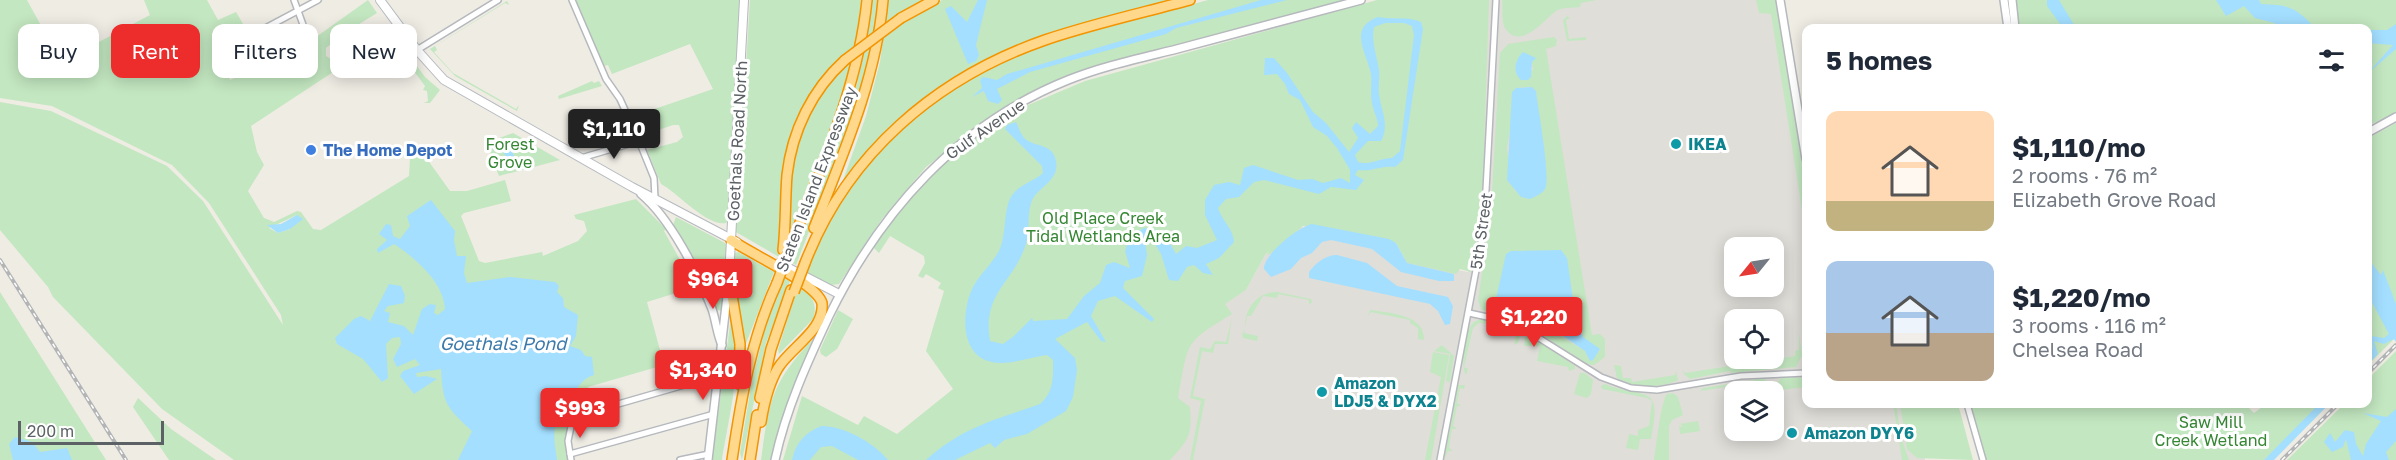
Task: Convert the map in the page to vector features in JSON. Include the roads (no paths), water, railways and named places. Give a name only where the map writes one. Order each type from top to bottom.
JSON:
[{"type":"highway","name":"Staten Island Expressway","points":[[786,251],[849,93],[859,54],[867,0]]},
{"type":"highway","name":"Staten Island Expressway","points":[[751,457],[762,384],[782,316],[863,99],[876,47],[882,0]]},
{"type":"highway","points":[[730,460],[748,364],[786,251],[788,173],[795,137],[813,98],[845,60],[901,18],[934,0]]},
{"type":"highway","points":[[803,262],[831,207],[861,163],[894,129],[942,92],[984,66],[1034,44],[1190,0]]},
{"type":"highway","points":[[731,240],[761,260],[811,287],[822,303],[819,321],[784,360],[773,377],[751,457]]},
{"type":"highway","points":[[729,276],[740,349],[737,425]]},
{"type":"highway","points":[[761,422],[780,374],[824,326]]},
{"type":"main road","points":[[380,0],[398,24]]},
{"type":"main road","name":"Goethals Road North","points":[[729,276],[744,0]]},
{"type":"main road","points":[[417,50],[444,80],[632,187],[839,294]]},
{"type":"main road","points":[[713,230],[724,226],[732,218]]},
{"type":"street","points":[[294,0],[303,24]]},
{"type":"street","points":[[273,24],[318,0]]},
{"type":"street","points":[[417,50],[498,0]]},
{"type":"street","points":[[572,0],[606,79],[620,99],[639,141],[654,178],[655,198]]},
{"type":"street","name":"Gulf Avenue","points":[[775,460],[792,400],[839,294],[879,231],[923,177],[973,134],[1017,105],[1070,79],[1361,0]]},
{"type":"street","name":"5th Street","points":[[1440,460],[1469,313],[1487,194],[1496,0]]},
{"type":"street","points":[[1780,0],[1802,135]]},
{"type":"street","points":[[2004,0],[2007,24]]},
{"type":"street","points":[[2012,0],[2015,24]]},
{"type":"street","points":[[2372,130],[2396,117]]},
{"type":"street","points":[[581,158],[639,141]]},
{"type":"street","points":[[632,187],[658,209],[672,229],[710,306],[722,345]]},
{"type":"street","points":[[672,229],[670,216],[676,209]]},
{"type":"street","name":"Goethals Road North","points":[[709,457],[729,276]]},
{"type":"street","points":[[1469,313],[1495,316],[1515,323],[1601,376],[1631,388],[1657,390],[1741,376],[1802,373]]},
{"type":"street","points":[[714,414],[570,457],[568,441],[572,419],[576,415],[719,375]]},
{"type":"street","points":[[1968,408],[1983,460]]},
{"type":"street","points":[[680,460],[709,457]]},
{"type":"water","points":[[978,0],[987,0],[976,45],[979,55],[976,61],[968,64],[945,9],[951,6],[967,22]]},
{"type":"water","points":[[1261,0],[1287,0],[1176,28],[1166,34],[1030,72],[997,89],[1002,100],[998,104],[988,101],[984,91],[972,97],[982,88],[980,80],[983,77],[997,80],[1007,74]]},
{"type":"water","points":[[2047,0],[2059,0],[2074,24],[2060,24],[2047,6]]},
{"type":"water","points":[[2216,0],[2259,0],[2261,4],[2291,8],[2311,24],[2275,24],[2255,18],[2244,6],[2226,16]]},
{"type":"water","points":[[1378,17],[1411,19],[1421,22],[1423,29],[1403,160],[1395,167],[1358,170],[1355,175],[1364,180],[1356,190],[1331,187],[1319,194],[1264,180],[1254,182],[1239,197],[1226,199],[1218,208],[1232,233],[1234,242],[1219,258],[1206,264],[1213,275],[1203,273],[1194,265],[1187,267],[1178,281],[1169,280],[1161,254],[1152,239],[1145,241],[1147,255],[1142,276],[1125,281],[1123,288],[1154,319],[1152,322],[1115,296],[1098,301],[1091,316],[1106,342],[1101,341],[1087,322],[1055,339],[1075,358],[1077,370],[1073,397],[1066,411],[1027,434],[1004,440],[995,448],[990,443],[955,460],[926,460],[966,432],[1040,404],[1048,395],[1052,384],[1053,360],[1047,355],[1002,363],[988,361],[972,349],[966,330],[966,308],[972,289],[999,251],[1010,199],[1020,188],[1043,173],[1042,166],[1005,129],[1007,125],[1016,122],[1026,139],[1049,149],[1056,161],[1056,168],[1051,179],[1031,203],[1026,244],[1014,269],[994,299],[990,311],[990,341],[1003,344],[1032,318],[1033,321],[1067,319],[1084,296],[1100,283],[1106,265],[1114,262],[1130,268],[1125,251],[1130,236],[1144,228],[1163,231],[1176,254],[1186,246],[1197,248],[1217,240],[1205,215],[1205,200],[1214,185],[1229,182],[1240,185],[1244,168],[1253,165],[1298,180],[1312,179],[1323,183],[1341,178],[1350,183],[1350,170],[1337,148],[1327,136],[1313,127],[1300,100],[1289,94],[1277,74],[1264,75],[1265,58],[1274,58],[1313,112],[1326,123],[1349,152],[1358,138],[1352,128],[1356,122],[1370,134],[1378,126],[1371,100],[1371,74],[1361,42],[1363,28]],"holes":[[[1385,23],[1404,23],[1412,26],[1414,35],[1400,151],[1392,158],[1366,163],[1358,162],[1355,155],[1368,141],[1381,141],[1385,129],[1379,94],[1374,27]]]},
{"type":"water","points":[[2396,24],[2396,49],[2372,70],[2393,45],[2372,43],[2372,30],[2387,30]]},
{"type":"water","points":[[1523,52],[1536,58],[1532,62],[1531,77],[1528,80],[1521,80],[1516,73],[1516,62]]},
{"type":"water","points":[[1532,87],[1536,91],[1546,182],[1544,191],[1530,199],[1521,197],[1507,180],[1512,92],[1516,88]]},
{"type":"water","points":[[506,138],[514,156],[511,162],[501,150],[501,143]]},
{"type":"water","name":"Goethals Pond","points":[[431,200],[455,231],[457,256],[466,256],[464,273],[467,283],[510,277],[555,282],[559,286],[557,292],[563,298],[564,307],[578,315],[576,336],[570,346],[581,350],[585,356],[592,357],[594,375],[582,382],[557,417],[554,440],[557,460],[458,460],[472,431],[451,410],[445,398],[441,369],[416,373],[417,377],[426,376],[437,379],[414,394],[400,376],[403,371],[420,365],[415,359],[397,367],[393,359],[401,344],[400,337],[392,338],[386,344],[388,378],[382,382],[363,359],[337,344],[335,338],[354,319],[361,316],[370,321],[389,284],[401,286],[405,296],[404,303],[388,306],[384,311],[390,313],[388,322],[404,326],[413,335],[422,309],[430,304],[436,305],[434,313],[438,315],[445,309],[434,280],[419,263],[394,244],[378,253],[377,249],[387,240],[379,234],[386,224],[391,225],[393,236],[400,239],[410,226],[407,216]]},
{"type":"water","points":[[297,215],[303,219],[290,229],[278,233],[267,225],[281,224]]},
{"type":"water","points":[[1312,224],[1389,239],[1396,243],[1407,263],[1454,274],[1454,281],[1439,281],[1401,272],[1372,249],[1331,240],[1322,242],[1291,269],[1271,277],[1264,269],[1269,256],[1290,236]]},
{"type":"water","points":[[1561,250],[1567,258],[1573,300],[1556,308],[1537,311],[1517,310],[1499,305],[1496,299],[1506,254],[1511,251]]},
{"type":"water","points":[[1337,255],[1367,263],[1397,286],[1448,297],[1453,306],[1450,324],[1445,325],[1438,311],[1430,304],[1309,278],[1309,272],[1318,263],[1329,256]]},
{"type":"water","points":[[2372,263],[2381,275],[2383,270],[2396,304],[2396,342],[2394,339],[2384,344],[2374,341],[2378,354],[2372,360],[2372,336],[2384,338],[2389,334],[2372,302]]},
{"type":"water","points":[[1568,307],[1576,315],[1583,337],[1600,349],[1593,360],[1590,361],[1585,351],[1542,322],[1548,313]]},
{"type":"water","points":[[2315,408],[2325,408],[2274,460],[2264,460]]},
{"type":"water","points":[[2396,409],[2396,441],[2386,452],[2389,460],[2351,460],[2346,439],[2343,447],[2332,452],[2324,442],[2330,433],[2335,442],[2345,430],[2354,432],[2356,444],[2363,456],[2366,444],[2381,421],[2363,413],[2387,417]]},
{"type":"water","points":[[821,426],[839,429],[858,436],[888,460],[858,460],[832,446],[821,447],[810,460],[792,460],[802,439]]},
{"type":"water","points":[[15,437],[32,442],[40,452],[67,448],[72,460],[13,460],[9,444]]},
{"type":"railway","points":[[0,260],[126,460]]},
{"type":"railway","points":[[2372,369],[2396,345]]},
{"type":"railway","points":[[2282,460],[2334,408]]},
{"type":"place","name":"IKEA","points":[[1676,144]]},
{"type":"place","name":"The Home Depot","points":[[311,150]]},
{"type":"place","name":"Amazon LDJ5 & DYX2","points":[[1322,392]]},
{"type":"place","name":"Amazon DYY6","points":[[1792,433]]},
{"type":"park label","name":"Forest Grove","points":[[510,153]]},
{"type":"park label","name":"Old Place Creek Tidal Wetlands Area","points":[[1103,227]]},
{"type":"park label","name":"Saw Mill Creek Wetland","points":[[2211,431]]}]
